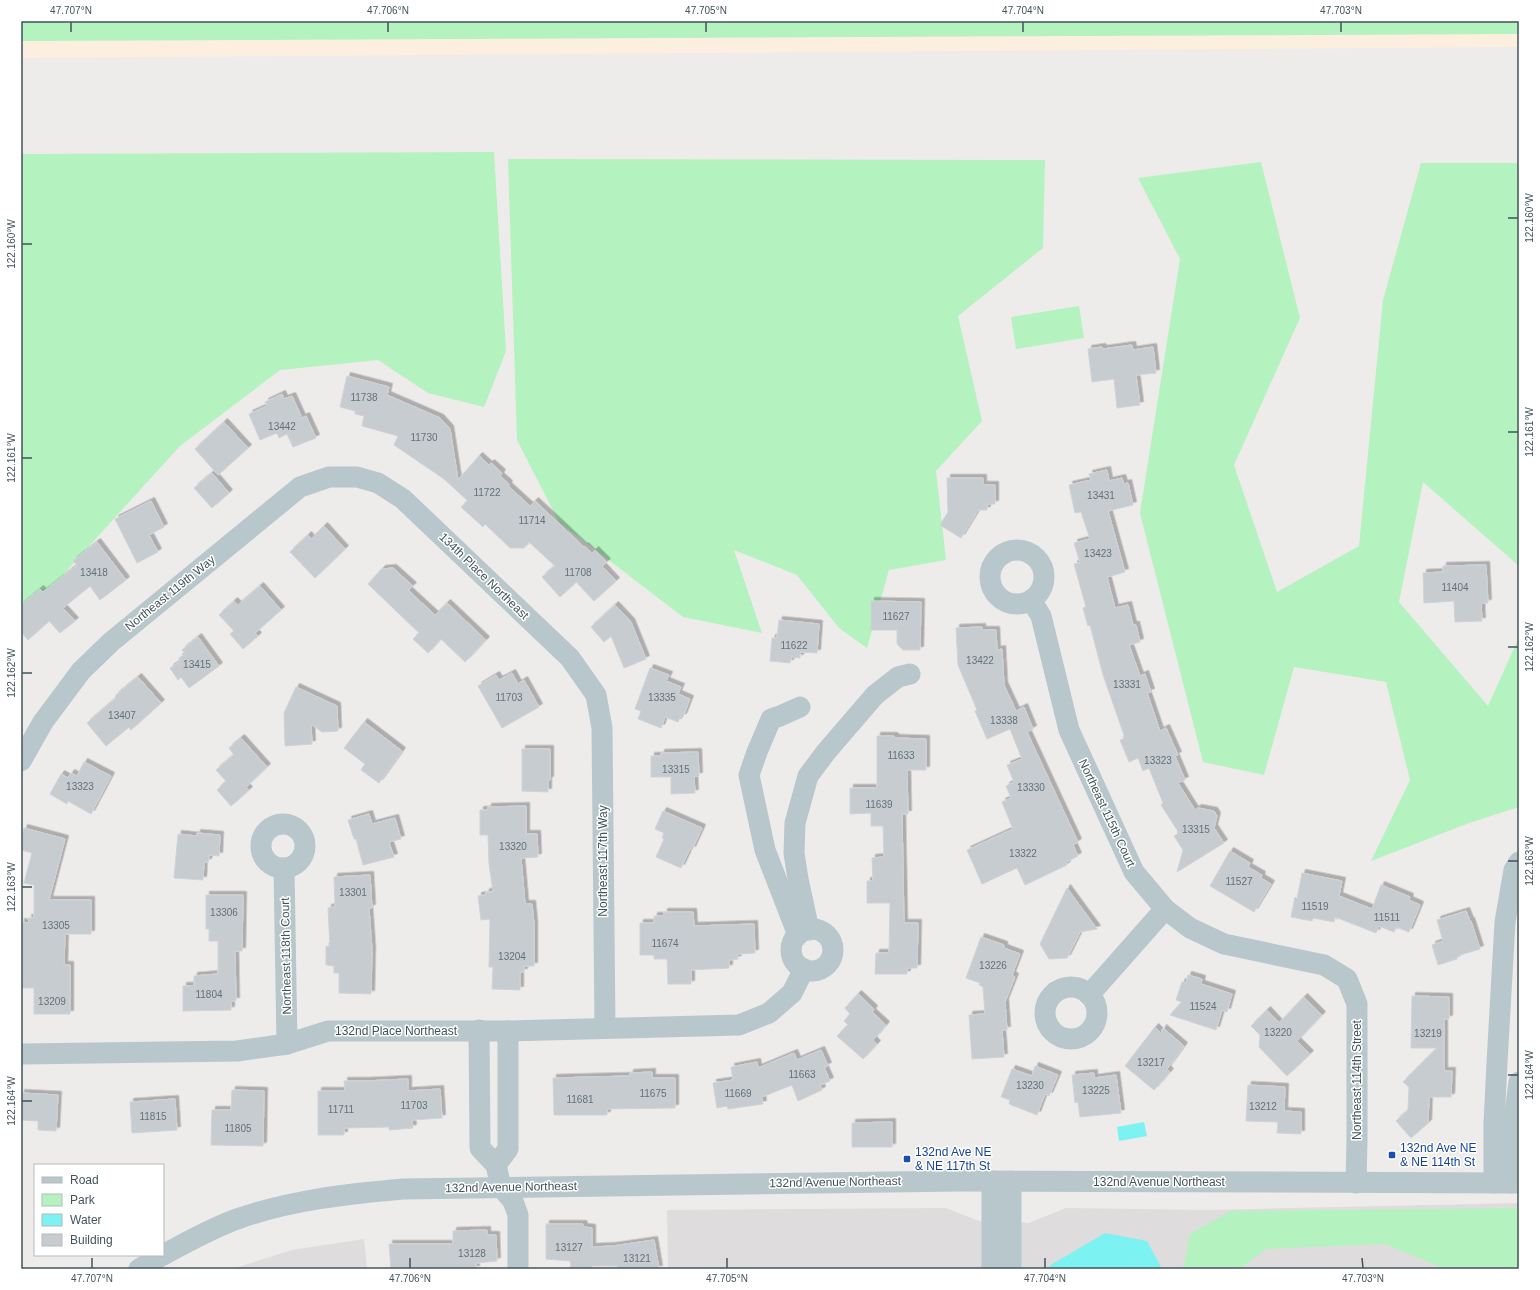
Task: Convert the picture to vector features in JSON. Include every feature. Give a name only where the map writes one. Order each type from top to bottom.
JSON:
[{"type":"street","name":"Northeast 119th Way","points":[[21,760],[43,722],[81,671],[111,642],[300,487],[329,477],[357,477]]},
{"type":"street","name":"134th Place Northeast","points":[[357,477],[378,483],[403,499],[570,658],[596,696]]},
{"type":"street","name":"Northeast 115th Court","points":[[1031,600],[1041,616],[1069,730],[1134,872],[1165,909],[1190,928],[1224,944],[1324,966],[1347,979]]},
{"type":"street","points":[[803,932],[794,853],[795,823],[808,776],[826,752],[875,695],[898,677],[910,674]]},
{"type":"street","name":"Northeast 117th Way","points":[[596,696],[602,728],[605,1028]]},
{"type":"street","points":[[800,707],[771,719],[749,775],[765,850],[803,932]]},
{"type":"street","points":[[1508,1183],[1494,1123],[1505,922],[1514,870],[1519,862]]},
{"type":"street","name":"Northeast 118th Court","points":[[284,868],[287,1044]]},
{"type":"street","points":[[1089,995],[1165,909]]},
{"type":"street","points":[[821,931],[827,936],[831,943],[833,951],[831,959],[819,970],[811,971],[804,969],[797,964],[792,954],[793,942],[803,932],[821,931]]},
{"type":"street","name":"132nd Place Northeast","points":[[21,1054],[237,1051],[287,1044],[328,1031],[508,1031],[739,1025],[769,1013],[792,993],[804,969]]},
{"type":"street","name":"Northeast 114th Street","points":[[1347,979],[1357,1004],[1356,1183]]},
{"type":"street","points":[[479,1030],[480,1148],[496,1165],[501,1187],[513,1201],[518,1214],[518,1269]]},
{"type":"street","points":[[496,1165],[508,1149],[508,1031]]},
{"type":"street","points":[[1508,1183],[1511,1144],[1519,1082]]},
{"type":"street","points":[[992,1269],[1002,1181]]},
{"type":"street","points":[[1002,1181],[1011,1269]]},
{"type":"street","name":"132nd Avenue Northeast","points":[[164,1254],[237,1219],[295,1203],[346,1194],[403,1189],[1002,1181],[1508,1183]]},
{"type":"street","name":"132nd Avenue Northeast","points":[[140,1263],[160,1256]]},
{"type":"shaded area","points":[[21,21],[1519,21],[1519,47],[21,58]]},
{"type":"shaded area","points":[[1519,1203],[1519,1269],[668,1269],[667,1210],[946,1208],[979,1221],[1029,1223],[1066,1208],[1208,1210]]},
{"type":"shaded area","points":[[364,1239],[367,1269],[232,1269],[292,1250]]},
{"type":"green space","points":[[21,21],[1519,21],[1519,34],[21,41]]},
{"type":"green space","points":[[494,152],[506,351],[484,407],[428,393],[378,360],[280,370],[180,446],[21,621],[21,154]]},
{"type":"green space","points":[[508,159],[1045,160],[1043,248],[958,316],[982,421],[936,471],[946,560],[889,570],[867,648],[839,628],[797,575],[734,550],[762,633],[683,617],[559,522],[517,440]]},
{"type":"green space","points":[[1261,162],[1300,318],[1234,465],[1277,592],[1359,546],[1383,300],[1421,163],[1519,163],[1519,566],[1423,482],[1399,602],[1488,706],[1519,637],[1519,807],[1469,823],[1371,861],[1410,780],[1386,682],[1294,667],[1264,775],[1203,762],[1140,513],[1180,259],[1138,178]]},
{"type":"green space","points":[[1079,306],[1084,338],[1016,349],[1011,317]]},
{"type":"green space","points":[[1519,1208],[1519,1269],[1445,1269],[1385,1244],[1266,1249],[1243,1266],[1242,1269],[1183,1269],[1190,1234],[1231,1211]]},
{"type":"water","points":[[1144,1122],[1147,1136],[1119,1141],[1117,1127]]},
{"type":"water","points":[[1105,1233],[1147,1241],[1162,1269],[1048,1269],[1049,1266]]},
{"type":"building","points":[[1132,345],[1133,350],[1153,347],[1156,373],[1136,375],[1140,405],[1117,408],[1114,379],[1092,382],[1088,349],[1102,347],[1103,349]]},
{"type":"building","points":[[347,376],[389,387],[387,395],[440,418],[450,429],[458,480],[479,456],[489,465],[491,463],[502,473],[500,476],[509,484],[508,486],[530,506],[535,501],[584,547],[585,546],[592,553],[595,550],[607,562],[602,566],[616,581],[594,601],[576,582],[560,597],[542,577],[555,566],[529,542],[524,548],[510,548],[485,524],[483,527],[461,507],[468,501],[444,479],[394,445],[398,436],[362,426],[364,416],[355,414],[355,411],[340,407]]},
{"type":"building","points":[[282,394],[284,399],[292,396],[302,418],[306,416],[316,438],[293,447],[287,434],[279,438],[277,433],[260,440],[249,414],[267,406],[265,402]]},
{"type":"building","points":[[224,422],[248,448],[218,475],[195,449]]},
{"type":"building","points":[[1107,470],[1109,481],[1122,478],[1124,484],[1128,483],[1133,505],[1108,511],[1125,572],[1107,577],[1115,608],[1128,605],[1133,625],[1136,625],[1140,642],[1129,645],[1140,676],[1145,674],[1151,692],[1147,693],[1160,731],[1166,728],[1178,755],[1175,756],[1185,780],[1178,783],[1195,810],[1198,808],[1214,811],[1217,816],[1214,828],[1224,843],[1177,872],[1183,850],[1174,836],[1179,833],[1161,805],[1163,803],[1149,768],[1143,771],[1138,758],[1129,762],[1120,740],[1125,738],[1103,675],[1090,625],[1088,626],[1083,608],[1086,607],[1074,564],[1080,563],[1074,543],[1090,539],[1081,512],[1075,513],[1069,485],[1091,480],[1089,474]]},
{"type":"building","points":[[212,473],[229,493],[212,508],[194,488]]},
{"type":"building","points":[[947,478],[983,478],[983,485],[995,485],[995,504],[987,504],[987,510],[978,510],[961,538],[940,525],[948,512]]},
{"type":"building","points":[[151,501],[164,527],[149,535],[158,552],[137,563],[115,519]]},
{"type":"building","points":[[324,526],[345,549],[315,578],[290,552],[308,535],[311,539]]},
{"type":"building","points":[[97,542],[126,580],[100,600],[90,586],[63,608],[75,621],[60,633],[49,621],[28,640],[21,632],[21,605],[40,589],[43,592],[77,565],[73,561]]},
{"type":"building","points":[[1486,565],[1488,603],[1481,603],[1482,621],[1455,622],[1454,601],[1424,603],[1423,573],[1443,572],[1443,566]]},
{"type":"building","points":[[393,568],[413,586],[408,590],[435,615],[447,603],[486,640],[465,662],[441,639],[428,653],[413,639],[419,633],[368,584],[382,569]]},
{"type":"building","points":[[260,586],[281,610],[255,633],[258,636],[243,649],[230,634],[234,631],[219,615],[234,601],[238,605]]},
{"type":"building","points":[[871,601],[921,602],[920,650],[903,650],[897,644],[897,630],[871,630]]},
{"type":"building","points":[[615,605],[631,622],[646,659],[624,668],[611,636],[604,642],[591,627]]},
{"type":"building","points":[[779,620],[819,624],[817,653],[800,652],[800,658],[791,657],[790,663],[770,661],[772,638],[777,638]]},
{"type":"building","points":[[982,627],[982,630],[996,630],[997,650],[1002,649],[1004,685],[1016,711],[1024,707],[1033,729],[1027,732],[1078,842],[1073,845],[1078,856],[1066,862],[1067,865],[1025,885],[1017,868],[982,884],[967,850],[1013,829],[1002,802],[1011,798],[1006,786],[1014,782],[1007,765],[1022,759],[1010,729],[987,739],[975,711],[977,710],[958,665],[956,628]]},
{"type":"building","points":[[198,637],[219,666],[189,688],[181,677],[178,680],[170,668],[180,661],[179,658],[185,654],[182,650]]},
{"type":"building","points":[[650,668],[669,675],[666,681],[681,687],[678,694],[690,699],[683,717],[680,717],[678,722],[665,717],[661,728],[638,719],[641,711],[635,709]]},
{"type":"building","points":[[512,673],[518,684],[524,680],[539,707],[502,728],[478,686],[496,675],[499,680]]},
{"type":"building","points":[[138,677],[161,703],[131,730],[129,727],[106,746],[87,723],[115,699],[116,695]]},
{"type":"building","points":[[296,687],[337,706],[338,731],[322,732],[311,724],[312,744],[285,746],[284,713]]},
{"type":"building","points":[[364,722],[402,751],[379,783],[361,770],[365,764],[344,748]]},
{"type":"building","points":[[877,736],[926,739],[926,770],[907,770],[908,814],[902,814],[904,923],[918,923],[917,968],[907,968],[907,974],[875,974],[876,953],[889,953],[890,903],[867,903],[867,881],[873,881],[872,858],[884,857],[883,826],[871,826],[871,813],[850,814],[850,788],[877,788]]},
{"type":"building","points":[[241,738],[267,767],[246,787],[249,790],[231,806],[217,790],[226,781],[216,770],[234,755],[229,748]]},
{"type":"building","points":[[522,749],[550,749],[550,780],[548,780],[548,792],[522,791]]},
{"type":"building","points":[[698,752],[699,776],[694,776],[695,793],[671,794],[671,777],[651,777],[651,756],[661,756],[661,753]]},
{"type":"building","points":[[84,762],[111,776],[91,814],[68,801],[67,804],[50,794],[61,774],[68,778],[71,773],[77,776]]},
{"type":"building","points":[[526,806],[526,834],[537,834],[538,857],[521,858],[525,904],[532,904],[534,924],[534,966],[524,966],[524,972],[520,972],[520,990],[492,989],[493,967],[489,967],[490,919],[481,920],[478,896],[486,895],[486,892],[493,892],[489,864],[488,835],[480,835],[480,810],[488,810],[488,807]]},
{"type":"building","points":[[663,811],[702,828],[692,850],[690,849],[681,868],[656,857],[664,839],[662,838],[664,833],[655,829]]},
{"type":"building","points":[[369,814],[372,824],[395,818],[401,839],[389,842],[394,857],[363,865],[356,839],[354,839],[348,820]]},
{"type":"building","points":[[24,828],[65,839],[49,900],[91,900],[91,934],[65,934],[64,965],[70,965],[70,1014],[34,1014],[34,988],[21,988],[21,922],[29,923],[28,918],[34,918],[34,885],[24,883],[32,853],[21,850],[21,840]]},
{"type":"building","points":[[197,833],[220,835],[219,856],[209,855],[208,862],[204,862],[203,880],[174,878],[178,834],[197,836]]},
{"type":"building","points":[[1230,851],[1250,863],[1248,867],[1262,875],[1261,878],[1271,884],[1254,912],[1210,886]]},
{"type":"building","points":[[1302,873],[1342,881],[1339,896],[1372,909],[1381,885],[1410,897],[1409,900],[1420,905],[1409,932],[1396,927],[1394,932],[1379,926],[1376,933],[1335,917],[1334,922],[1313,918],[1312,921],[1291,917],[1295,897],[1297,899]]},
{"type":"building","points":[[370,875],[372,908],[369,908],[372,950],[371,994],[339,993],[339,973],[334,973],[334,966],[326,965],[326,946],[330,947],[328,908],[335,907],[334,877]]},
{"type":"building","points":[[1067,888],[1097,929],[1080,932],[1067,958],[1049,959],[1040,944]]},
{"type":"building","points":[[206,895],[243,895],[242,951],[235,951],[236,1001],[231,1001],[231,1010],[183,1011],[183,986],[194,986],[194,976],[218,974],[218,941],[209,941],[209,929],[206,929]]},
{"type":"building","points":[[1466,911],[1471,921],[1480,949],[1457,956],[1457,959],[1438,965],[1432,945],[1443,941],[1437,920]]},
{"type":"building","points":[[664,912],[693,912],[694,926],[754,924],[755,953],[737,954],[738,959],[729,960],[729,968],[691,970],[691,984],[668,984],[667,959],[654,959],[654,955],[640,955],[640,923],[654,923],[654,916],[664,916]]},
{"type":"building","points":[[981,937],[1004,945],[1004,948],[1020,954],[1012,975],[1015,977],[1005,1002],[1007,1030],[1002,1030],[1004,1057],[972,1059],[969,1015],[985,1014],[983,987],[979,985],[980,983],[966,978]]},
{"type":"building","points":[[1188,975],[1202,979],[1201,984],[1232,994],[1227,1012],[1222,1010],[1216,1030],[1170,1015],[1182,1002],[1176,1000],[1182,982],[1186,983]]},
{"type":"building","points":[[858,994],[874,1009],[872,1012],[886,1025],[873,1040],[877,1044],[863,1059],[837,1036],[848,1025],[844,1021],[850,1014],[845,1008]]},
{"type":"building","points":[[1412,996],[1449,997],[1449,1019],[1444,1019],[1444,1071],[1452,1071],[1451,1097],[1429,1097],[1428,1123],[1411,1138],[1396,1121],[1408,1110],[1409,1087],[1403,1082],[1437,1048],[1411,1048]]},
{"type":"building","points":[[1304,997],[1322,1015],[1297,1041],[1310,1054],[1287,1076],[1259,1047],[1260,1035],[1251,1026],[1267,1010],[1279,1023]]},
{"type":"building","points":[[1155,1027],[1161,1033],[1163,1028],[1184,1046],[1167,1069],[1170,1072],[1154,1090],[1125,1066]]},
{"type":"building","points":[[821,1050],[828,1066],[824,1067],[830,1081],[820,1085],[822,1090],[798,1101],[792,1085],[762,1097],[763,1104],[728,1109],[727,1106],[717,1108],[713,1083],[733,1080],[731,1067],[757,1062],[758,1068],[794,1053],[797,1060]]},
{"type":"building","points":[[1035,1066],[1058,1075],[1049,1096],[1045,1094],[1037,1115],[1009,1104],[1010,1100],[1001,1097],[1012,1069],[1032,1076]]},
{"type":"building","points":[[652,1072],[652,1078],[675,1078],[675,1108],[607,1109],[607,1115],[554,1115],[553,1078],[630,1076],[630,1073]]},
{"type":"building","points":[[1094,1073],[1094,1078],[1116,1075],[1121,1113],[1080,1117],[1078,1102],[1075,1103],[1072,1075]]},
{"type":"building","points":[[408,1079],[408,1091],[440,1089],[442,1118],[412,1120],[413,1128],[389,1130],[389,1127],[344,1128],[344,1135],[318,1135],[318,1091],[345,1091],[344,1081]]},
{"type":"building","points":[[1248,1085],[1285,1087],[1284,1111],[1301,1112],[1301,1134],[1277,1133],[1278,1122],[1246,1121]]},
{"type":"building","points":[[232,1090],[264,1091],[263,1146],[211,1145],[212,1110],[231,1110]]},
{"type":"building","points":[[21,1093],[58,1095],[56,1131],[38,1130],[38,1121],[21,1120]]},
{"type":"building","points":[[175,1099],[177,1130],[132,1133],[130,1102]]},
{"type":"building","points":[[892,1122],[892,1147],[852,1147],[852,1123]]},
{"type":"building","points":[[546,1224],[583,1224],[584,1227],[592,1228],[592,1247],[613,1246],[654,1240],[659,1269],[618,1269],[617,1266],[592,1266],[591,1269],[571,1269],[570,1261],[546,1259]]},
{"type":"building","points":[[487,1230],[487,1235],[496,1235],[497,1261],[476,1263],[476,1269],[391,1269],[389,1244],[453,1244],[453,1231]]},
{"type":"place","name":"132nd Ave NE & NE 114th St","points":[[1392,1155]]},
{"type":"place","name":"132nd Ave NE & NE 117th St","points":[[907,1159]]}]
